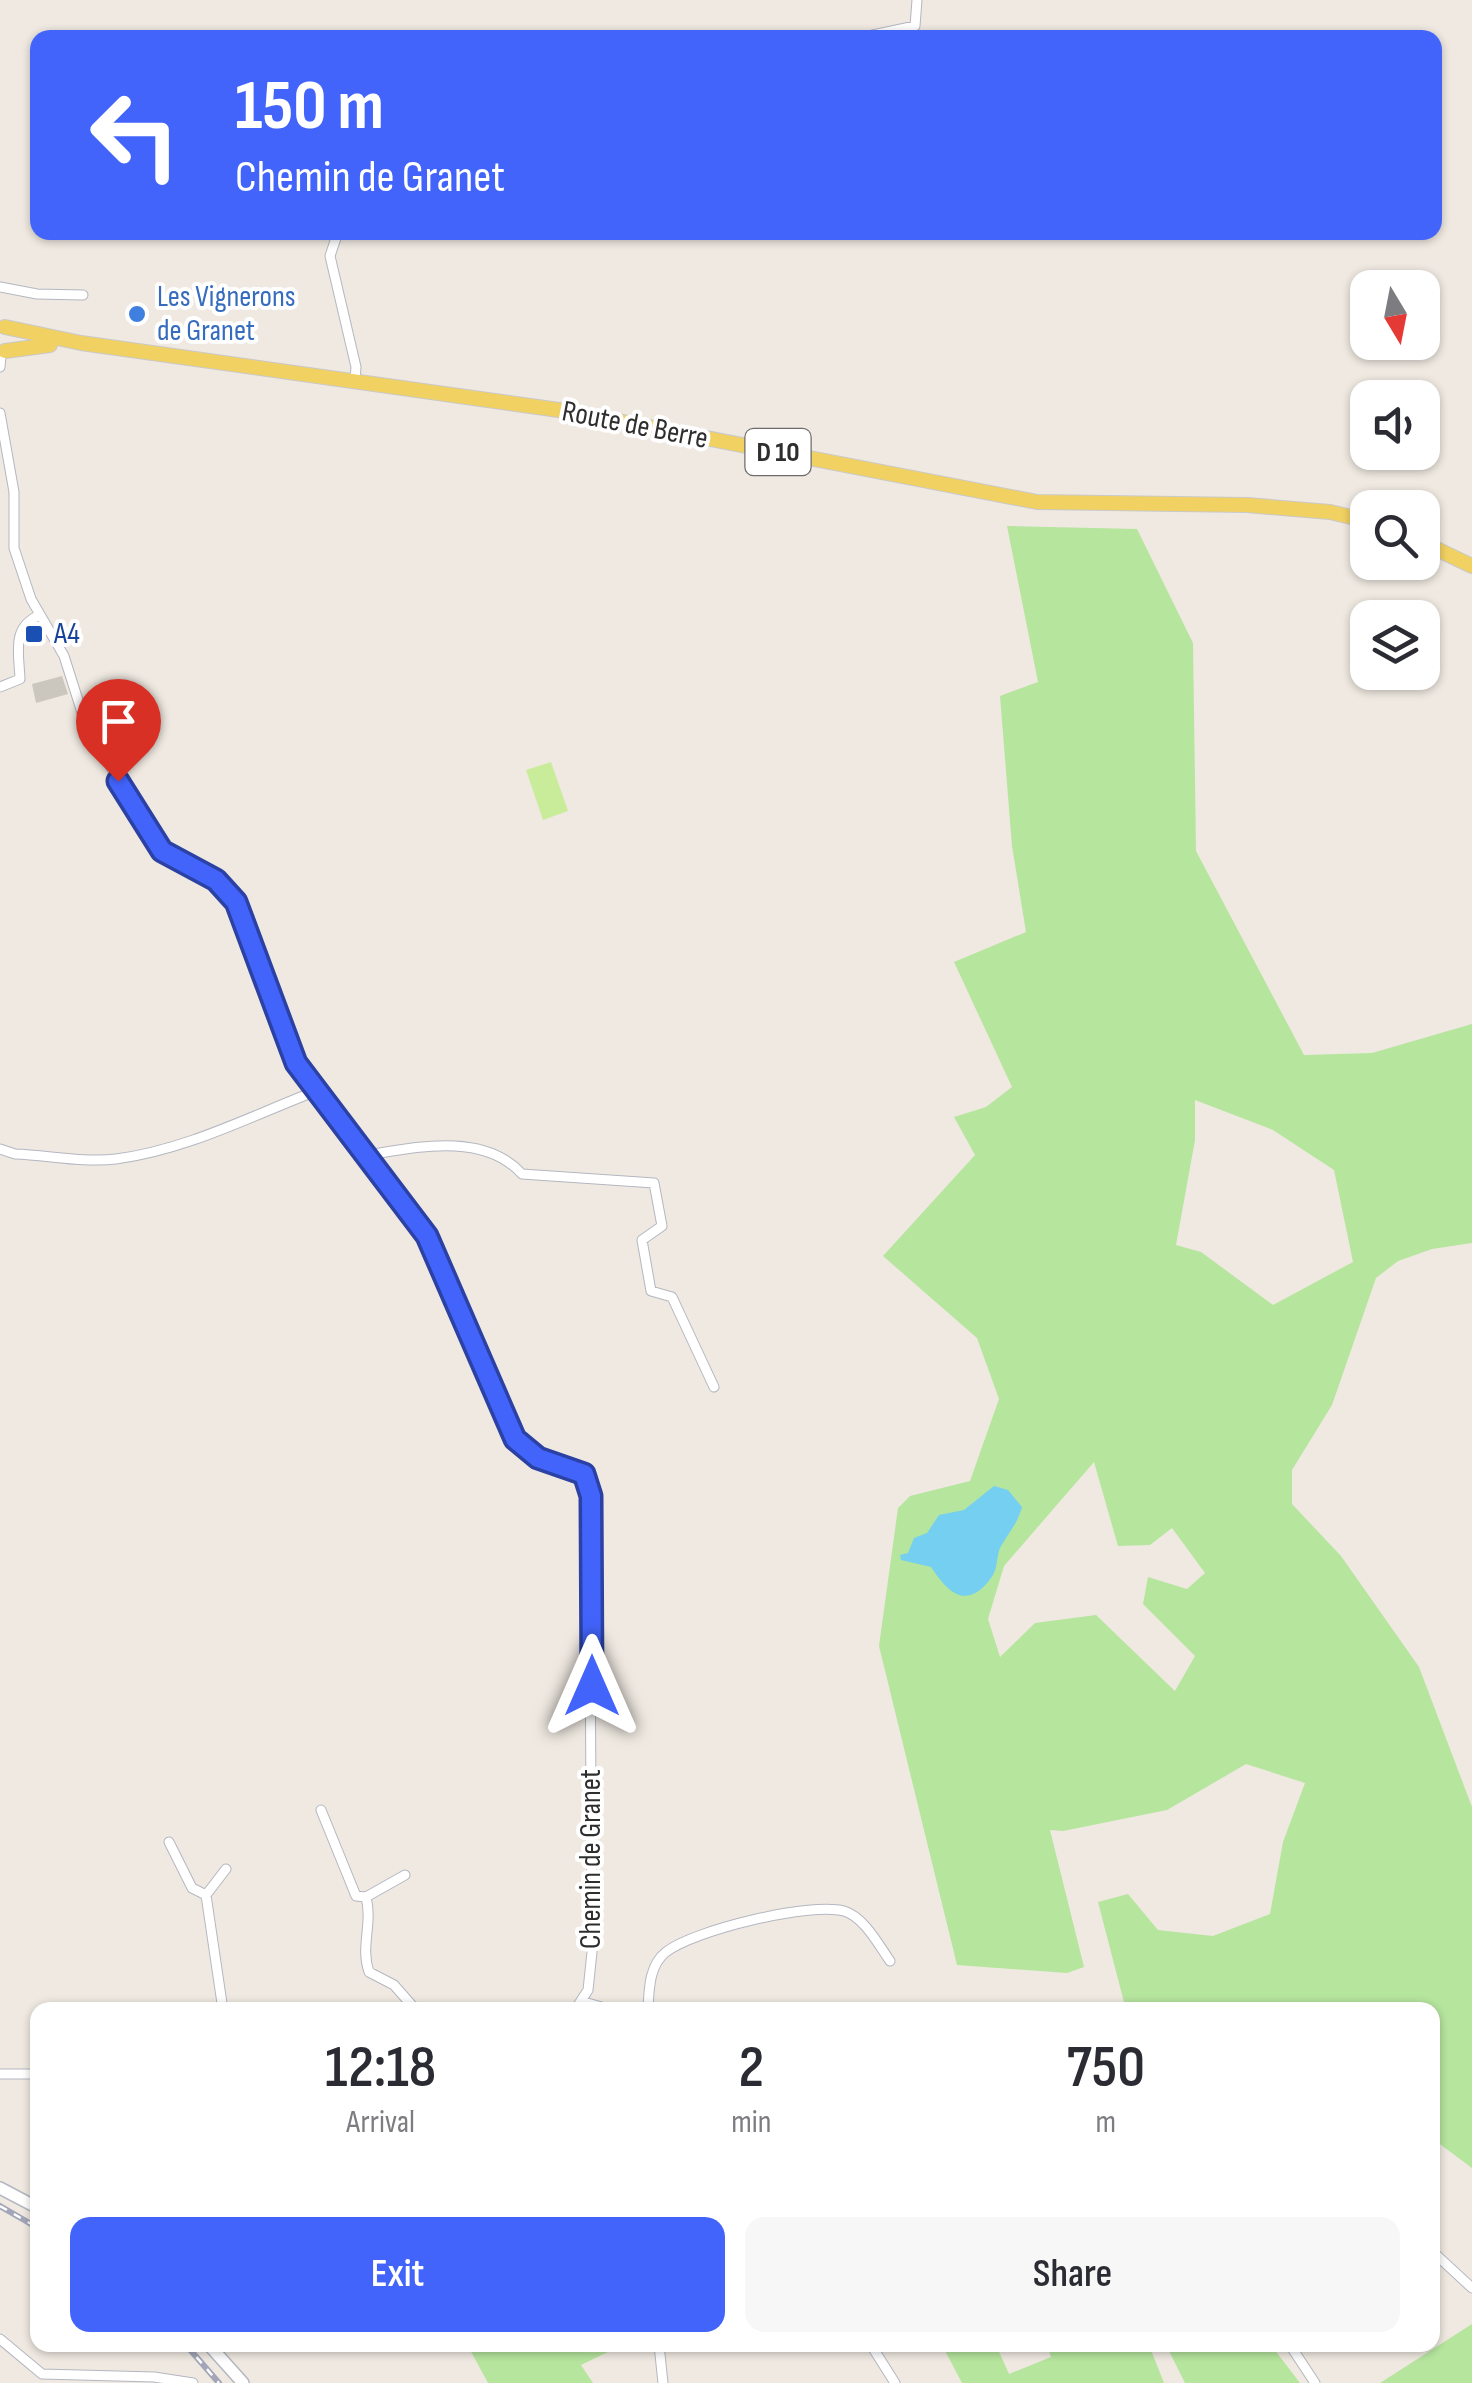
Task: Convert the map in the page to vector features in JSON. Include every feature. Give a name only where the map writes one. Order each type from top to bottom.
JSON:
[{"type":"main road","name":"Route de Berre","points":[[2,324],[81,343],[566,412],[1037,502],[1248,505],[1350,517]]},
{"type":"main road","points":[[2,324],[9,339],[2,355]]},
{"type":"main road","name":"Route de Berre","points":[[2,355],[81,343]]},
{"type":"main road","points":[[1440,551],[1472,566]]},
{"type":"street","points":[[896,30],[915,26],[917,0]]},
{"type":"street","points":[[335,240],[330,256],[356,367],[355,381]]},
{"type":"street","points":[[0,286],[37,294],[83,295]]},
{"type":"street","points":[[0,367],[2,355]]},
{"type":"street","name":"Chemin de Granet","points":[[0,413],[14,492],[14,548],[40,614],[64,656],[85,722],[152,840],[174,860],[216,880],[236,902],[289,1047],[316,1091],[427,1236],[515,1439],[538,1458],[576,1468],[588,1484],[592,1952],[580,2002]]},
{"type":"street","points":[[0,687],[20,679],[17,642],[30,619],[40,614]]},
{"type":"street","points":[[0,1149],[14,1154],[111,1160],[136,1156],[177,1146],[316,1091]]},
{"type":"street","points":[[368,1155],[453,1144],[509,1159],[522,1174],[654,1183],[662,1226],[642,1240],[651,1291],[672,1297],[714,1387]]},
{"type":"street","points":[[321,1810],[356,1896],[366,1897],[405,1875]]},
{"type":"street","points":[[169,1842],[192,1888],[206,1894]]},
{"type":"street","points":[[222,2002],[206,1894],[226,1869]]},
{"type":"street","points":[[366,1897],[370,1913],[362,1953],[369,1972],[394,1985],[409,2002]]},
{"type":"street","points":[[649,2002],[654,1967],[664,1953],[702,1934],[738,1923],[826,1909],[844,1911],[857,1917],[890,1961]]},
{"type":"street","points":[[0,2074],[30,2074]]},
{"type":"street","points":[[0,2188],[30,2204]]},
{"type":"street","points":[[1440,2258],[1472,2288]]},
{"type":"street","points":[[0,2339],[42,2374],[82,2380],[193,2383]]},
{"type":"street","points":[[215,2352],[242,2383]]},
{"type":"street","points":[[659,2352],[663,2383]]},
{"type":"street","points":[[875,2352],[895,2383]]},
{"type":"street","points":[[1295,2352],[1315,2383]]},
{"type":"green space","points":[[1007,526],[1137,529],[1193,643],[1196,851],[1304,1055],[1372,1053],[1472,1024],[1472,1243],[1432,1249],[1398,1261],[1376,1278],[1332,1405],[1292,1470],[1292,1504],[1341,1556],[1419,1667],[1472,1807],[1472,2168],[1440,2144],[1440,2002],[1124,2002],[1098,1902],[1128,1894],[1158,1930],[1213,1936],[1270,1914],[1283,1842],[1305,1783],[1246,1764],[1167,1810],[1063,1831],[1050,1830],[1084,1967],[1067,1973],[957,1965],[879,1646],[898,1508],[910,1496],[970,1481],[999,1399],[977,1338],[883,1256],[975,1155],[954,1117],[986,1107],[1012,1087],[954,962],[1026,932],[1012,846],[1000,696],[1038,682]],"holes":[[[1195,1100],[1273,1130],[1334,1170],[1353,1262],[1273,1305],[1201,1252],[1176,1245],[1195,1140]],[[1094,1462],[1118,1546],[1150,1545],[1172,1528],[1205,1573],[1187,1589],[1148,1577],[1143,1604],[1195,1656],[1175,1691],[1096,1615],[1035,1623],[1000,1657],[988,1619],[1004,1566]]]},
{"type":"green space","points":[[551,762],[568,811],[543,820],[526,770]]},
{"type":"green space","points":[[1472,2324],[1472,2383],[1380,2383],[1428,2352],[1440,2352],[1440,2345]]},
{"type":"green space","points":[[471,2352],[608,2352],[581,2365],[593,2383],[488,2383]]},
{"type":"green space","points":[[946,2352],[999,2352],[1009,2374],[1051,2357],[1049,2352],[1152,2352],[1164,2383],[962,2383]]},
{"type":"green space","points":[[1170,2352],[1276,2352],[1300,2383],[1185,2383]]},
{"type":"water","points":[[994,1486],[1008,1490],[1022,1507],[1000,1548],[993,1575],[982,1588],[965,1596],[958,1594],[931,1567],[901,1560],[900,1555],[908,1553],[914,1538],[927,1533],[939,1515],[964,1510]]},
{"type":"building","points":[[62,676],[68,694],[36,703],[32,684]]},
{"type":"railway","points":[[0,2206],[30,2223]]},
{"type":"railway","points":[[192,2352],[219,2383]]},
{"type":"place","name":"Les Vignerons de Granet","points":[[137,314]]},
{"type":"place","name":"A4","points":[[34,634]]},
{"type":"route","points":[[118,781],[162,851],[216,880],[236,902],[296,1063],[416,1217],[515,1439],[538,1458],[576,1468],[584,1474],[591,1496],[592,1686]]}]
